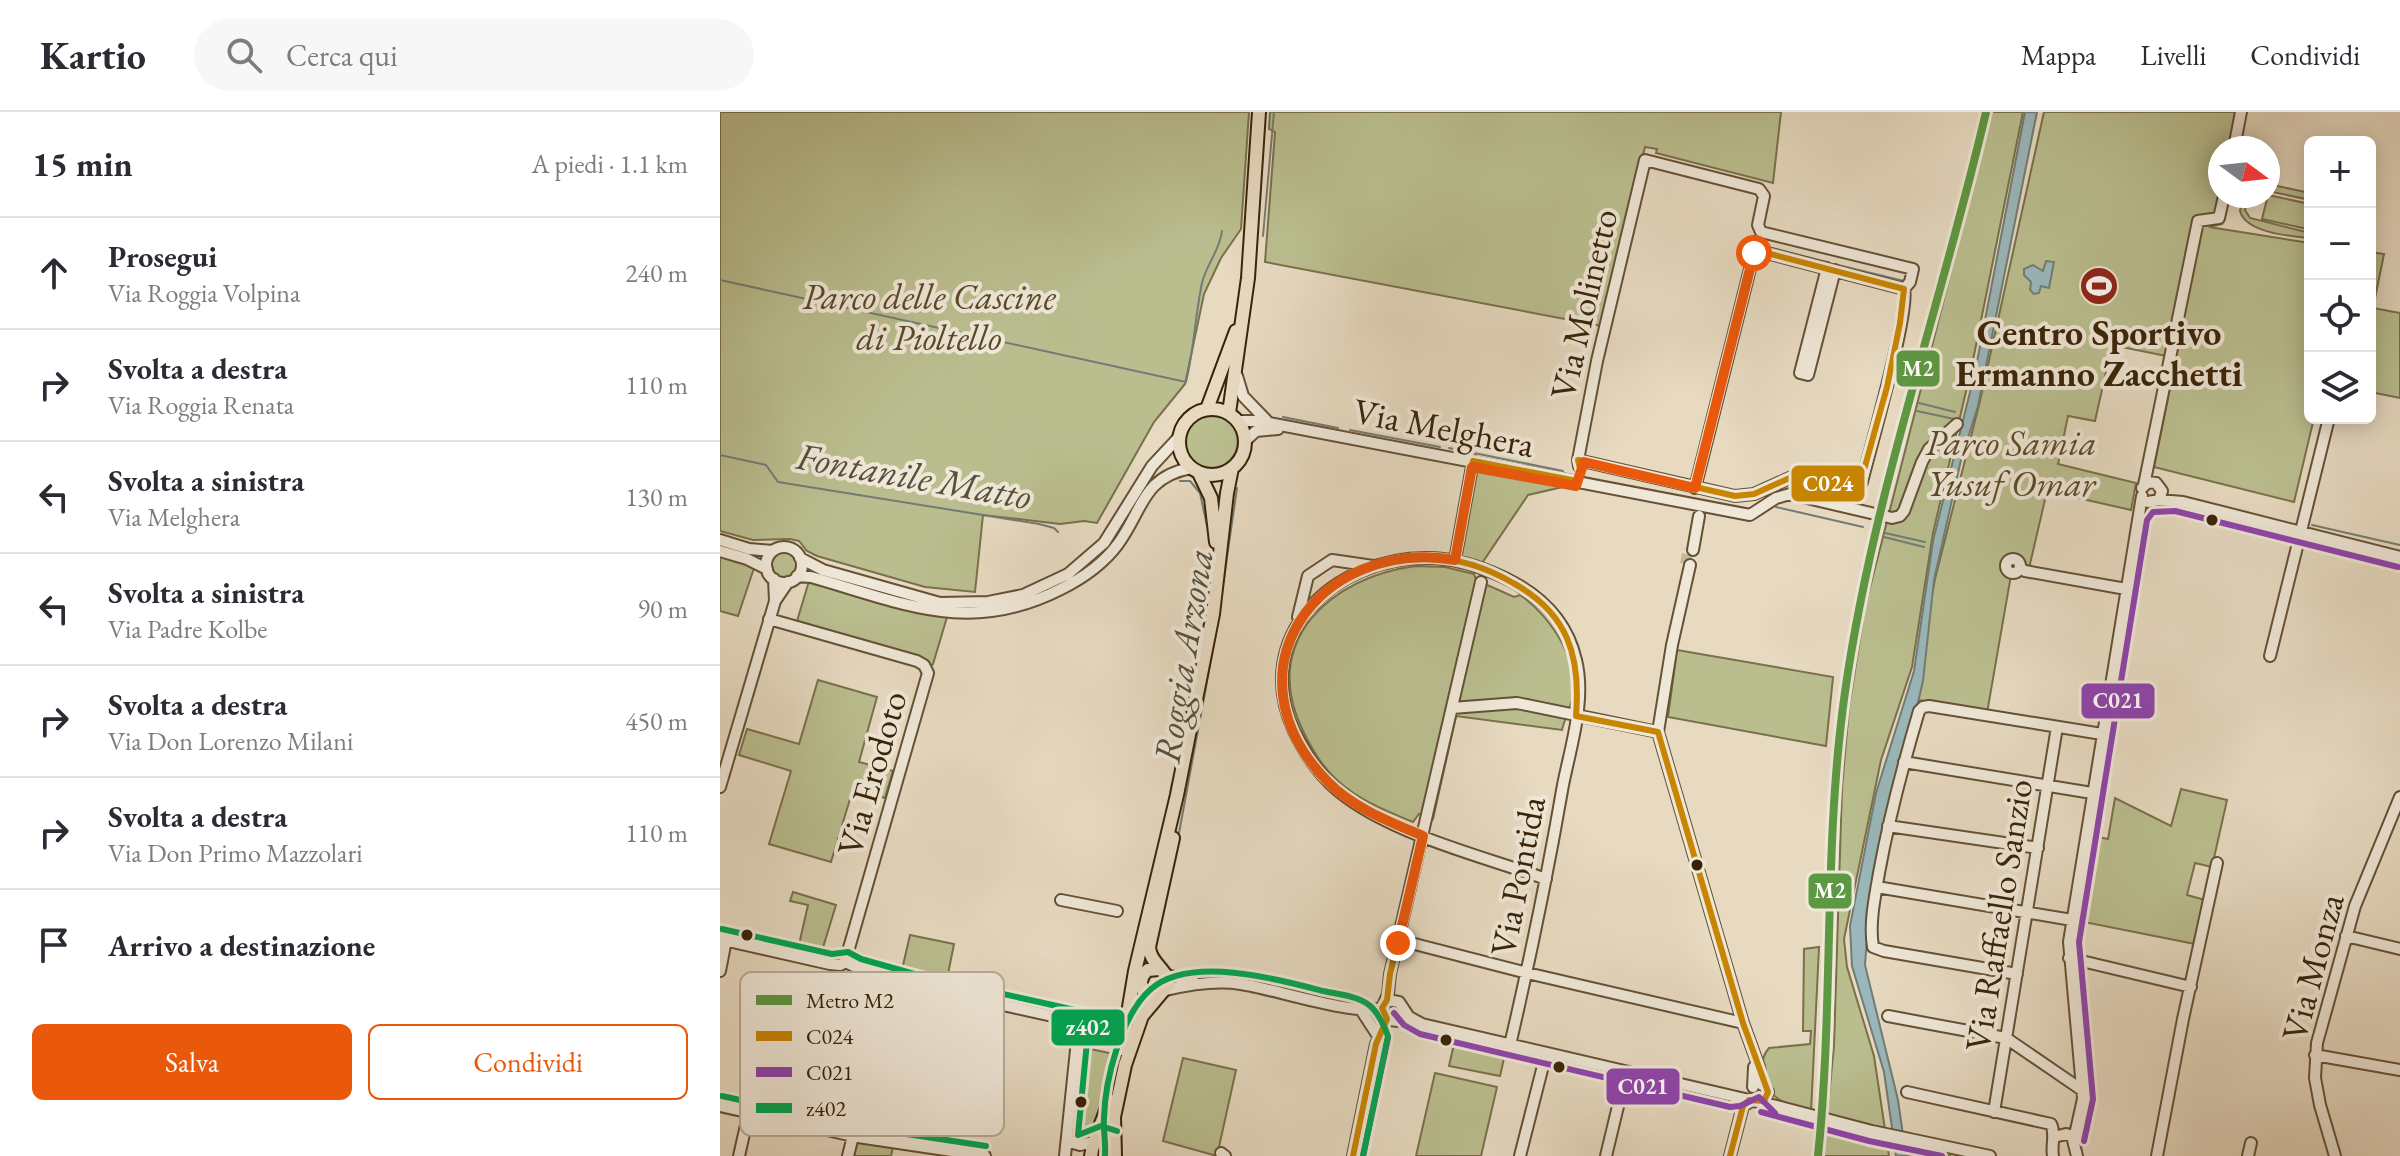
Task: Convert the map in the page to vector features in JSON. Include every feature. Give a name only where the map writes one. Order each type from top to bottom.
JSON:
[{"type":"main road","points":[[1195,471],[1214,475],[1232,468],[1242,456],[1245,441],[1233,417],[1245,305],[1259,112]]},
{"type":"main road","points":[[1218,573],[1211,498],[1195,471],[1180,454],[1179,437],[1187,419],[1207,409],[1245,305]]},
{"type":"main road","points":[[1207,409],[1233,417]]},
{"type":"main road","points":[[1122,1049],[1146,921],[1177,795],[1213,614],[1232,468]]},
{"type":"main road","points":[[1115,1156],[1114,1113],[1125,1062],[1142,1016],[1163,992],[1163,972],[1150,954],[1150,944],[1173,840],[1177,795]]},
{"type":"main road","points":[[1091,1156],[1106,1113],[1142,980],[1146,921]]},
{"type":"main road","points":[[1142,980],[1150,969],[1163,972]]},
{"type":"main road","points":[[1142,980],[1148,994],[1163,992]]},
{"type":"main road","points":[[1096,1139],[1107,1136],[1114,1140]]},
{"type":"street","points":[[2236,136],[2241,112]]},
{"type":"street","name":"Via Molinetto","points":[[1576,484],[1597,361],[1648,160],[1759,189],[1763,198],[1758,225],[1761,232],[1836,251]]},
{"type":"street","points":[[2077,1156],[2071,1136],[2083,1102],[2069,958],[2072,920],[2138,516],[2151,493],[2148,466],[2198,221],[2219,218],[2221,208]]},
{"type":"street","points":[[1695,488],[1754,253],[1759,251],[1831,269],[1905,292]]},
{"type":"street","points":[[1581,463],[1742,496],[1800,476],[1856,489],[1862,482],[1905,292],[1913,269],[1836,251],[1800,373],[1808,375],[1831,269]]},
{"type":"street","points":[[1236,368],[1243,396],[1262,418],[1272,423]]},
{"type":"street","name":"Via Melghera","points":[[1233,417],[1699,510],[1754,515],[1776,498],[1792,494],[1892,518],[1904,511],[1929,449],[1957,424]]},
{"type":"street","points":[[2270,656],[2328,424]]},
{"type":"street","name":"Via Melghera","points":[[1245,441],[1256,431],[1271,428],[1472,464]]},
{"type":"street","points":[[720,540],[754,550],[773,551],[788,547],[800,558],[823,570],[940,603],[983,603],[1023,595],[1068,574],[1104,543],[1152,466],[1179,437]]},
{"type":"street","points":[[1455,560],[1472,464]]},
{"type":"street","points":[[720,551],[747,559],[770,574],[793,579],[811,577],[932,612],[970,614],[1016,607],[1049,595],[1089,571],[1118,545],[1152,486],[1174,472],[1195,471]]},
{"type":"street","points":[[2151,493],[2400,557]]},
{"type":"street","points":[[1691,547],[1699,510]]},
{"type":"street","points":[[773,551],[767,561],[775,601]]},
{"type":"street","points":[[720,787],[775,601],[802,568],[800,558]]},
{"type":"street","name":"Via Pontida","points":[[1375,566],[1420,558],[1455,560],[1520,586],[1541,600],[1555,616],[1569,638],[1577,662],[1580,687],[1576,716],[1546,879],[1510,1045]]},
{"type":"street","points":[[1375,566],[1332,560],[1308,576],[1283,659],[1282,691],[1288,717],[1308,757],[1328,783],[1350,800],[1423,836],[1546,879]]},
{"type":"street","points":[[1688,564],[1658,732],[1754,1053],[1758,1092]]},
{"type":"street","points":[[1296,624],[1325,593],[1375,566]]},
{"type":"street","points":[[2020,568],[2126,589]]},
{"type":"street","points":[[1353,1156],[1378,1036],[1391,1011],[1394,960],[1481,582]]},
{"type":"street","name":"Via Erodoto","points":[[769,619],[917,661],[924,665],[928,673],[845,964]]},
{"type":"street","points":[[1452,708],[1517,703],[1658,732]]},
{"type":"street","points":[[2017,974],[1873,947],[1877,887],[1888,826],[1919,711],[1923,707],[2102,734]]},
{"type":"street","name":"Via Raffaello Sanzio","points":[[1994,1112],[2057,727]]},
{"type":"street","points":[[1904,762],[2092,793]]},
{"type":"street","name":"Via Monza","points":[[2335,1156],[2319,1098],[2315,1055],[2322,1018],[2346,936],[2371,865],[2400,797]]},
{"type":"street","points":[[1888,826],[2038,848]]},
{"type":"street","points":[[2157,1156],[2217,863]]},
{"type":"street","points":[[1877,887],[2072,920]]},
{"type":"street","points":[[1061,900],[1117,911]]},
{"type":"street","points":[[2346,936],[2400,949]]},
{"type":"street","points":[[720,971],[723,940],[878,972]]},
{"type":"street","points":[[1399,940],[1743,1023]]},
{"type":"street","points":[[2069,958],[2191,987]]},
{"type":"street","points":[[1163,972],[1196,983]]},
{"type":"street","points":[[1163,992],[1196,983],[1242,984],[1350,1008],[1391,1011],[1422,1024],[1626,1073],[1736,1097],[1758,1092],[1804,1114],[1990,1156]]},
{"type":"street","points":[[1004,1003],[1116,1030]]},
{"type":"street","points":[[1350,1008],[1363,1013],[1391,1011]]},
{"type":"street","points":[[1363,1013],[1378,1036]]},
{"type":"street","points":[[1888,1016],[2006,1038],[2082,1090]]},
{"type":"street","points":[[1065,1156],[1079,1021]]},
{"type":"street","points":[[1520,1156],[1546,1054]]},
{"type":"street","points":[[2315,1055],[2400,1070]]},
{"type":"street","points":[[1606,1156],[1626,1073]]},
{"type":"street","points":[[1730,1156],[1743,1106],[1758,1092]]},
{"type":"street","points":[[1907,1092],[2050,1123],[2054,1137],[2053,1156]]},
{"type":"street","points":[[720,1106],[740,1110]]},
{"type":"street","points":[[739,1156],[744,1136]]},
{"type":"street","points":[[848,1156],[853,1136],[955,1154],[985,1156]]},
{"type":"street","points":[[2054,1137],[2071,1136]]},
{"type":"street","points":[[1067,1137],[1073,1144],[1096,1139]]},
{"type":"street","points":[[2248,1156],[2251,1143]]},
{"type":"green space","name":"Parco delle Cascine di Pioltello","points":[[720,112],[1249,112],[1241,229],[1221,258],[1204,294],[1185,384],[1154,422],[1097,523],[1060,524],[983,515],[975,592],[925,587],[817,556],[807,551],[799,541],[753,540],[720,531]]},
{"type":"green space","points":[[1270,112],[1781,112],[1773,183],[1656,153],[1657,149],[1645,147],[1602,326],[1265,262],[1275,132],[1269,129]]},
{"type":"green space","points":[[1992,112],[2023,112],[1971,370],[1933,533],[1912,667],[1881,760],[1844,939],[1847,967],[1874,1056],[1889,1156],[1823,1156],[1834,1046],[1842,788],[1849,708],[1865,607]]},
{"type":"green space","name":"Parco Samia Yusuf Omar","points":[[2044,112],[2246,112],[2241,136],[2208,136],[2208,208],[2225,208],[2222,224],[2209,227],[2304,242],[2304,424],[2313,424],[2294,502],[2154,467],[2176,358],[2112,345],[2095,421],[2068,416],[2058,464],[2136,483],[2131,510],[2047,491],[2027,577],[2011,575],[1987,713],[1913,699],[1935,579],[1980,401]]},
{"type":"green space","points":[[2280,187],[2304,192],[2304,199],[2280,194]]},
{"type":"green space","points":[[2280,198],[2304,203],[2304,228],[2262,219],[2265,208],[2280,208]]},
{"type":"green space","points":[[2246,208],[2250,218],[2304,232],[2304,237],[2260,229],[2244,218],[2240,211]]},
{"type":"green space","points":[[2376,253],[2384,254],[2376,293]]},
{"type":"green space","points":[[2376,309],[2400,313],[2400,398],[2376,393]]},
{"type":"green space","points":[[1211,414],[1230,422],[1238,441],[1230,460],[1211,468],[1192,460],[1184,441],[1192,422]]},
{"type":"green space","points":[[1476,469],[1567,486],[1528,495],[1480,566],[1458,560]]},
{"type":"green space","points":[[784,552],[793,556],[797,565],[793,574],[784,578],[775,574],[771,565],[775,556]]},
{"type":"green space","points":[[720,554],[755,565],[738,616],[720,611]]},
{"type":"green space","points":[[1416,566],[1445,567],[1474,574],[1476,580],[1514,597],[1520,595],[1532,604],[1562,643],[1573,675],[1573,691],[1562,730],[1456,716],[1433,819],[1419,814],[1413,822],[1355,794],[1322,764],[1303,731],[1292,699],[1290,669],[1297,643],[1311,619],[1331,600],[1356,584]]},
{"type":"green space","points":[[809,581],[917,612],[947,617],[933,664],[930,666],[918,656],[797,621]]},
{"type":"green space","points":[[1677,650],[1833,677],[1826,746],[1668,717]]},
{"type":"green space","points":[[818,680],[877,697],[859,762],[893,771],[885,798],[853,789],[831,862],[769,844],[791,771],[739,755],[747,729],[799,744]]},
{"type":"green space","points":[[2181,789],[2227,800],[2212,867],[2195,863],[2187,895],[2205,900],[2195,944],[2079,921],[2093,836],[2108,839],[2115,798],[2171,826]]},
{"type":"green space","points":[[793,892],[836,905],[821,954],[798,949],[808,905],[790,901]]},
{"type":"green space","points":[[910,935],[954,944],[948,972],[901,972]]},
{"type":"green space","points":[[1819,947],[1811,1112],[1774,1096],[1762,1068],[1769,1048],[1810,1044],[1811,1031],[1803,1031],[1804,949]]},
{"type":"green space","points":[[1454,1044],[1505,1054],[1500,1076],[1449,1066]]},
{"type":"green space","points":[[1081,1047],[1114,1054],[1100,1118],[1085,1139],[1079,1140],[1075,1138],[1073,1128]]},
{"type":"green space","points":[[1183,1058],[1236,1070],[1217,1156],[1163,1141]]},
{"type":"green space","points":[[1435,1073],[1497,1087],[1481,1156],[1416,1156]]},
{"type":"green space","points":[[855,1139],[893,1147],[891,1156],[851,1156]]},
{"type":"green space","points":[[1904,1144],[1951,1156],[1906,1156]]},
{"type":"water","points":[[2025,112],[2037,112],[1978,406],[1961,460],[1934,580],[1923,681],[1869,911],[1865,965],[1898,1100],[1906,1156],[1896,1156],[1884,1072],[1852,966],[1850,926],[1876,793],[1914,671],[1933,541],[1975,372]]},
{"type":"water","points":[[2046,261],[2054,262],[2049,288],[2041,286],[2039,293],[2034,294],[2024,269],[2033,265],[2043,271]]},
{"type":"waterway","name":"Roggia Arzona","points":[[1263,236],[1274,112]]},
{"type":"waterway","points":[[720,280],[1186,382],[1202,283],[1222,231]]},
{"type":"waterway","points":[[1772,248],[1827,262]]},
{"type":"waterway","points":[[1838,265],[1904,281]]},
{"type":"waterway","points":[[1919,403],[1955,412]]},
{"type":"waterway","points":[[1917,411],[1954,419]]},
{"type":"waterway","name":"Roggia Arzona","points":[[1283,417],[1338,428]]},
{"type":"waterway","name":"Roggia Arzona","points":[[1350,430],[1440,447]]},
{"type":"waterway","name":"Roggia Arzona","points":[[1449,448],[1563,471]]},
{"type":"waterway","name":"Fontanile Matto","points":[[720,455],[766,465],[778,482],[1039,524],[1058,532]]},
{"type":"waterway","points":[[1180,481],[1190,481],[1200,493],[1207,526]]},
{"type":"waterway","name":"Roggia Arzona","points":[[1221,599],[1237,488]]},
{"type":"waterway","name":"Roggia Arzona","points":[[1776,507],[1863,527]]},
{"type":"waterway","points":[[2312,525],[2400,545]]},
{"type":"waterway","name":"Roggia Arzona","points":[[1885,533],[1925,542]]},
{"type":"waterway","points":[[1884,537],[1924,547]]},
{"type":"waterway","name":"Roggia Arzona","points":[[1179,833],[1218,622]]},
{"type":"waterway","points":[[1178,756],[1183,728]]},
{"type":"waterway","points":[[1167,812],[1172,783]]},
{"type":"tunnel","points":[[1685,564],[1688,549]]},
{"type":"metro line","name":"M2","points":[[1818,1156],[1826,1040],[1834,808],[1845,692],[1857,618],[1890,473],[1986,112]]},
{"type":"transit line","name":"C024","points":[[1759,251],[1904,289],[1887,387],[1859,488],[1794,476],[1754,494],[1735,496],[1695,487],[1754,253],[1759,251]]},
{"type":"transit line","name":"C024","points":[[1580,468],[1578,460],[1695,487]]},
{"type":"transit line","name":"C024","points":[[1455,560],[1473,461],[1577,481]]},
{"type":"transit line","name":"C021","points":[[2084,1141],[2093,1099],[2079,942],[2147,520],[2153,512],[2175,511],[2398,567]]},
{"type":"transit line","name":"C024","points":[[1353,1156],[1376,1044],[1387,1019],[1382,1008],[1387,1000],[1390,974],[1423,836],[1358,804],[1317,769],[1290,723],[1284,702],[1282,671],[1289,643],[1302,618],[1322,597],[1346,580],[1373,567],[1402,560],[1432,558],[1464,563],[1494,573],[1532,595],[1547,608],[1567,638],[1573,655],[1576,716],[1658,732],[1743,1023],[1768,1092],[1764,1101],[1749,1100],[1743,1106],[1730,1156]]},
{"type":"transit line","name":"z402","points":[[722,929],[832,954],[848,952],[861,959],[907,972]]},
{"type":"transit line","name":"z402","points":[[1105,1155],[1105,1103],[1111,1067],[1131,1015],[1151,989],[1168,979],[1188,973],[1211,972],[1259,976],[1347,996],[1364,1002],[1375,1011],[1388,1036],[1363,1156]]},
{"type":"transit line","name":"z402","points":[[1004,994],[1084,1012],[1089,1021],[1078,1135],[1101,1126],[1117,1131]]},
{"type":"transit line","name":"C021","points":[[1394,1013],[1404,1025],[1420,1034],[1730,1107],[1759,1097],[1775,1113]]},
{"type":"transit line","name":"C021","points":[[1363,1156],[1388,1038]]},
{"type":"transit line","name":"z402","points":[[722,1096],[740,1100]]},
{"type":"transit line","name":"C021","points":[[1761,1112],[1869,1141],[1942,1156]]},
{"type":"transit line","name":"z402","points":[[920,1136],[986,1146]]},
{"type":"place","name":"Centro Sportivo Ermanno Zacchetti","points":[[2099,286]]},
{"type":"route","points":[[1398,943],[1423,836],[1350,800],[1328,783],[1308,757],[1288,717],[1282,691],[1283,659],[1291,634],[1302,615],[1317,600],[1356,574],[1405,559],[1455,560],[1472,467],[1576,486],[1584,462],[1695,488],[1754,253]]}]
